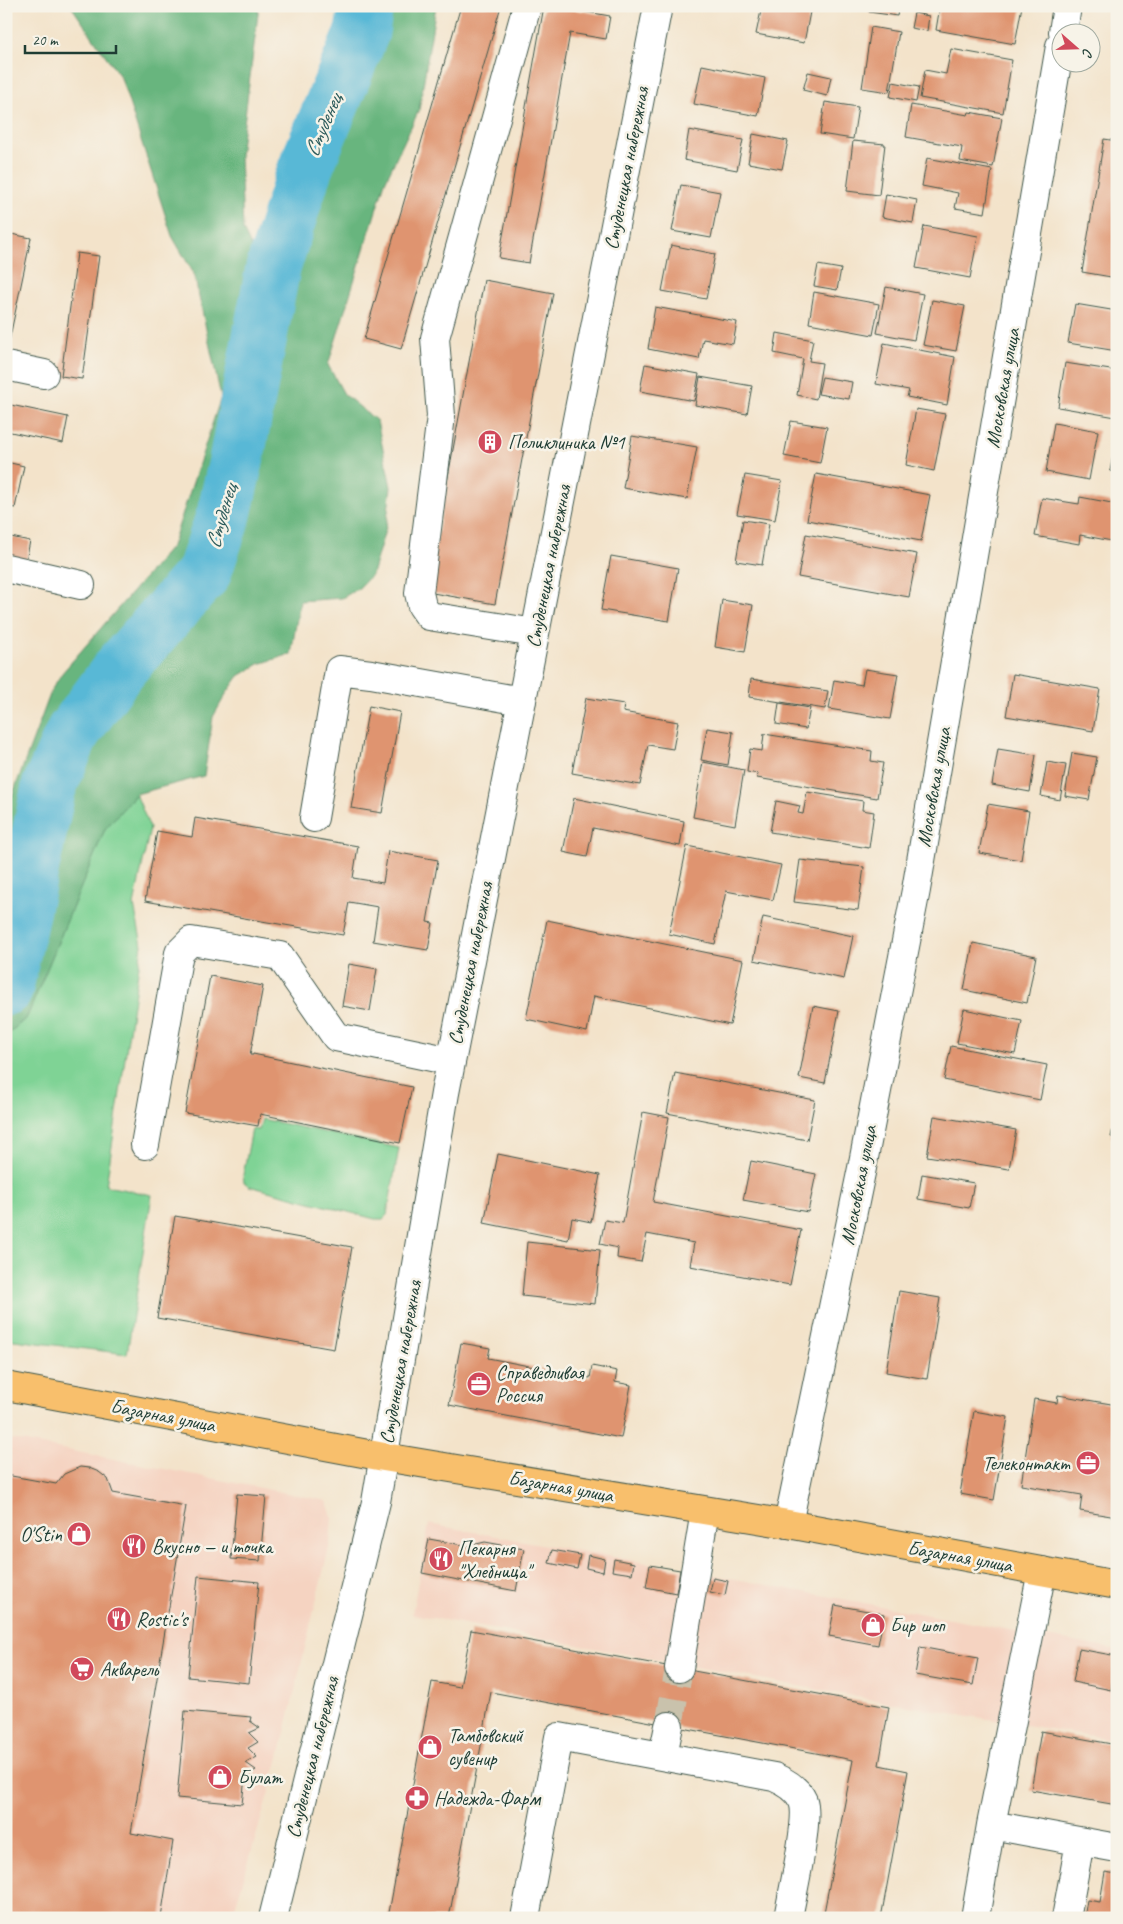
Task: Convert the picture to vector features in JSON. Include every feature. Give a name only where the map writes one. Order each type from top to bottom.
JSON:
[{"type":"main road","name":"Базарная улица","points":[[6,1386],[384,1457],[788,1524],[1117,1585]]},
{"type":"street","points":[[527,6],[436,338],[441,416],[418,593],[422,606],[429,616],[534,633]]},
{"type":"street","name":"Студенецкая набережная","points":[[272,1918],[376,1502],[451,1062],[658,6]]},
{"type":"street","points":[[1065,22],[1067,6]]},
{"type":"street","name":"Московская улица","points":[[788,1524],[862,1168],[916,890],[1056,72]]},
{"type":"street","points":[[6,366],[44,374]]},
{"type":"street","points":[[6,568],[82,585]]},
{"type":"street","points":[[314,818],[339,670],[522,701]]},
{"type":"street","points":[[145,1145],[179,953],[191,941],[280,956],[336,1037],[451,1062]]},
{"type":"street","points":[[680,1668],[705,1510]]},
{"type":"street","points":[[975,1918],[991,1825],[1042,1571]]},
{"type":"street","points":[[663,1755],[669,1726]]},
{"type":"street","points":[[525,1918],[559,1737],[774,1776],[790,1784],[803,1802],[804,1824],[788,1918]]},
{"type":"street","points":[[991,1825],[1117,1848]]},
{"type":"street","points":[[1066,1918],[1080,1842]]},
{"type":"shaded area","points":[[6,1438],[327,1501],[332,1518],[330,1543],[278,1761],[232,1918],[6,1918]]},
{"type":"shaded area","points":[[429,1524],[1117,1650],[1117,1740],[890,1703],[412,1614]]},
{"type":"green space","points":[[71,6],[259,6],[240,155],[243,230],[261,267],[284,264],[302,245],[377,6],[436,6],[419,110],[385,182],[328,365],[344,394],[377,421],[391,487],[386,527],[372,574],[359,588],[342,598],[300,601],[291,654],[259,664],[239,676],[213,717],[204,776],[136,794],[105,829],[27,1017],[6,1036],[6,812],[52,689],[62,673],[172,546],[221,397],[194,274],[172,236],[121,78]]},
{"type":"green space","points":[[136,794],[150,828],[134,905],[142,945],[106,1186],[152,1195],[127,1354],[6,1339],[6,1036],[27,1017],[105,829]]},
{"type":"green space","points":[[262,1119],[399,1148],[387,1215],[383,1219],[375,1219],[249,1186],[244,1182],[243,1175],[252,1129],[259,1130]]},
{"type":"building","points":[[452,6],[501,6],[401,349],[364,339],[460,9]]},
{"type":"building","points":[[544,6],[610,16],[606,39],[570,33],[529,263],[499,258]]},
{"type":"building","points":[[762,6],[783,6],[810,12],[804,43],[756,34]]},
{"type":"building","points":[[870,6],[899,6],[897,16],[869,12]]},
{"type":"building","points":[[940,6],[1022,6],[1015,44],[936,30]]},
{"type":"building","points":[[914,13],[929,16],[927,31],[911,28]]},
{"type":"building","points":[[871,27],[899,32],[889,92],[862,88]]},
{"type":"building","points":[[951,49],[1012,60],[1003,113],[920,98],[925,70],[946,74]]},
{"type":"building","points":[[702,65],[765,78],[758,116],[694,104]]},
{"type":"building","points":[[808,72],[831,77],[827,96],[803,90]]},
{"type":"building","points":[[893,82],[919,87],[916,102],[890,97]]},
{"type":"building","points":[[825,102],[858,107],[853,139],[820,134]]},
{"type":"building","points":[[911,105],[968,115],[969,112],[1002,118],[993,167],[960,161],[962,147],[906,137]]},
{"type":"building","points":[[689,130],[743,140],[737,170],[684,160]]},
{"type":"building","points":[[753,134],[788,141],[782,169],[748,163]]},
{"type":"building","points":[[1104,139],[1117,141],[1117,278],[1082,272]]},
{"type":"building","points":[[853,141],[885,144],[879,195],[847,191]]},
{"type":"building","points":[[927,158],[992,170],[985,213],[955,208],[958,193],[922,186]]},
{"type":"building","points":[[681,185],[720,192],[711,238],[672,231]]},
{"type":"building","points":[[886,194],[917,200],[913,223],[882,217]]},
{"type":"building","points":[[924,226],[978,236],[970,278],[916,268]]},
{"type":"building","points":[[6,233],[31,238],[7,351],[6,351]]},
{"type":"building","points":[[671,245],[715,254],[706,299],[662,291]]},
{"type":"building","points":[[77,253],[99,256],[82,379],[61,376]]},
{"type":"building","points":[[818,265],[841,269],[837,290],[814,286]]},
{"type":"building","name":"Поликлиника №1","points":[[484,280],[553,293],[495,604],[427,592]]},
{"type":"building","points":[[886,287],[923,294],[914,340],[877,333]]},
{"type":"building","points":[[814,292],[879,304],[873,335],[809,323]]},
{"type":"building","points":[[932,300],[965,306],[956,351],[923,345]]},
{"type":"building","points":[[1075,304],[1117,311],[1117,351],[1068,343]]},
{"type":"building","points":[[655,307],[737,322],[733,344],[703,339],[699,359],[648,349]]},
{"type":"building","points":[[777,333],[813,340],[809,361],[822,363],[816,399],[797,395],[803,359],[774,353]]},
{"type":"building","points":[[884,343],[955,357],[947,405],[907,397],[909,390],[876,384]]},
{"type":"building","points":[[1065,363],[1117,371],[1116,417],[1058,407]]},
{"type":"building","points":[[645,364],[699,374],[694,401],[640,391]]},
{"type":"building","points":[[700,377],[752,386],[747,414],[695,405]]},
{"type":"building","points":[[822,377],[852,382],[849,399],[818,394]]},
{"type":"building","points":[[6,404],[68,417],[63,443],[6,431]]},
{"type":"building","points":[[916,409],[945,414],[934,471],[906,465]]},
{"type":"building","points":[[791,421],[827,427],[820,463],[784,456]]},
{"type":"building","points":[[1054,423],[1098,431],[1089,480],[1046,472]]},
{"type":"building","points":[[632,436],[697,447],[687,499],[623,488]]},
{"type":"building","points":[[1117,439],[1117,473],[1110,471]]},
{"type":"building","points":[[6,462],[24,466],[15,508],[6,506]]},
{"type":"building","points":[[816,474],[930,495],[921,541],[807,520]]},
{"type":"building","points":[[745,475],[782,481],[775,520],[737,514]]},
{"type":"building","points":[[1080,497],[1117,504],[1117,542],[1080,535],[1079,544],[1035,536],[1042,498],[1079,504]]},
{"type":"building","points":[[743,520],[769,524],[762,565],[736,561]]},
{"type":"building","points":[[806,534],[917,554],[909,597],[798,577]]},
{"type":"building","points":[[6,536],[30,541],[26,561],[6,557]]},
{"type":"building","points":[[611,556],[678,568],[669,621],[601,610]]},
{"type":"building","points":[[722,600],[753,605],[745,652],[715,647]]},
{"type":"building","points":[[865,669],[898,674],[890,719],[829,709],[834,680],[862,685]]},
{"type":"building","points":[[1013,674],[1100,689],[1093,731],[1006,716]]},
{"type":"building","points":[[751,679],[828,691],[825,709],[749,697]]},
{"type":"building","points":[[586,698],[624,704],[623,712],[678,722],[673,749],[648,745],[640,785],[572,773]]},
{"type":"building","points":[[779,703],[810,708],[806,729],[776,724]]},
{"type":"building","points":[[369,706],[400,712],[382,813],[351,808]]},
{"type":"building","points":[[707,728],[733,732],[728,765],[701,760]]},
{"type":"building","points":[[764,734],[872,751],[871,761],[883,763],[877,798],[757,778],[758,774],[747,772],[750,749],[762,751]]},
{"type":"building","points":[[998,749],[1036,755],[1030,792],[992,785]]},
{"type":"building","points":[[1072,753],[1097,757],[1089,800],[1065,796]]},
{"type":"building","points":[[703,762],[744,770],[735,825],[693,817]]},
{"type":"building","points":[[1047,762],[1066,765],[1060,800],[1041,796]]},
{"type":"building","points":[[807,792],[863,801],[862,810],[874,812],[869,848],[770,832],[776,801],[800,806],[798,813],[803,814]]},
{"type":"building","points":[[1116,792],[1117,810],[1113,810]]},
{"type":"building","points":[[574,798],[684,821],[680,846],[593,828],[587,857],[563,852]]},
{"type":"building","points":[[988,804],[1029,811],[1021,860],[979,853]]},
{"type":"building","points":[[195,818],[358,846],[353,878],[383,883],[388,851],[438,860],[427,922],[433,923],[428,950],[373,941],[378,907],[349,902],[343,935],[145,901],[157,831],[192,837]]},
{"type":"building","points":[[687,846],[781,865],[773,900],[726,891],[715,944],[669,934]]},
{"type":"building","points":[[800,860],[864,867],[858,910],[794,902]]},
{"type":"building","points":[[763,917],[853,936],[844,979],[754,960]]},
{"type":"building","points":[[547,920],[743,960],[730,1025],[594,996],[587,1032],[526,1019]]},
{"type":"building","points":[[973,943],[1036,956],[1027,1003],[964,990]]},
{"type":"building","points":[[349,964],[377,969],[370,1011],[342,1006]]},
{"type":"building","points":[[210,976],[263,986],[250,1055],[253,1054],[412,1087],[400,1143],[260,1114],[258,1126],[185,1113]]},
{"type":"building","points":[[813,1006],[839,1011],[825,1083],[799,1078]]},
{"type":"building","points":[[964,1009],[1022,1021],[1015,1054],[957,1043]]},
{"type":"building","points":[[951,1046],[1047,1065],[1040,1100],[944,1080]]},
{"type":"building","points":[[675,1073],[815,1100],[807,1140],[667,1113]]},
{"type":"building","points":[[643,1112],[669,1117],[653,1202],[801,1230],[790,1285],[690,1266],[694,1243],[647,1234],[641,1262],[617,1258],[618,1248],[600,1244],[605,1220],[623,1223]]},
{"type":"building","points":[[1117,1115],[1117,1138],[1111,1137]]},
{"type":"building","points":[[934,1116],[1016,1130],[1009,1169],[927,1156]]},
{"type":"building","points":[[498,1154],[600,1175],[591,1222],[572,1218],[568,1240],[484,1223]]},
{"type":"building","points":[[751,1161],[816,1174],[808,1212],[743,1200]]},
{"type":"building","points":[[922,1174],[974,1183],[969,1208],[918,1199]]},
{"type":"building","points":[[175,1216],[352,1247],[334,1349],[157,1318]]},
{"type":"building","points":[[527,1242],[600,1250],[595,1304],[522,1296]]},
{"type":"building","points":[[899,1291],[940,1298],[927,1379],[886,1372]]},
{"type":"building","points":[[461,1343],[490,1348],[488,1358],[590,1378],[592,1366],[617,1371],[615,1382],[631,1385],[621,1438],[449,1405]]},
{"type":"building","points":[[1058,1395],[1117,1405],[1117,1517],[1080,1511],[1082,1495],[1021,1485],[1034,1399],[1057,1403]]},
{"type":"building","points":[[974,1411],[1008,1417],[994,1500],[960,1494]]},
{"type":"building","name":"Акварель","points":[[80,1467],[99,1472],[108,1479],[113,1493],[186,1506],[131,1833],[173,1841],[161,1918],[6,1918],[6,1475],[56,1484],[64,1474]]},
{"type":"building","points":[[237,1494],[266,1496],[260,1561],[231,1559]]},
{"type":"building","points":[[429,1539],[468,1546],[485,1542],[524,1549],[516,1591],[422,1573]]},
{"type":"building","points":[[552,1550],[580,1555],[577,1569],[549,1563]]},
{"type":"building","points":[[588,1555],[605,1559],[603,1572],[586,1568]]},
{"type":"building","points":[[614,1559],[634,1563],[632,1574],[612,1571]]},
{"type":"building","points":[[650,1565],[680,1570],[676,1593],[646,1587]]},
{"type":"building","points":[[198,1576],[259,1582],[249,1683],[188,1677]]},
{"type":"building","points":[[713,1578],[728,1581],[725,1595],[710,1592]]},
{"type":"building","points":[[835,1605],[884,1614],[878,1645],[829,1636]]},
{"type":"building","points":[[471,1630],[889,1707],[879,1765],[908,1771],[881,1918],[823,1918],[853,1760],[491,1692],[449,1918],[388,1918],[432,1682],[460,1687]]},
{"type":"building","points":[[920,1647],[978,1658],[973,1685],[915,1675]]},
{"type":"building","points":[[1079,1649],[1117,1656],[1111,1690],[1073,1682]]},
{"type":"building","points":[[185,1711],[251,1717],[250,1721],[260,1728],[249,1733],[258,1742],[248,1748],[257,1757],[246,1763],[256,1770],[245,1777],[242,1804],[177,1798]]},
{"type":"building","points":[[1041,1731],[1117,1745],[1117,1805],[1031,1790]]},
{"type":"building","points":[[1105,1872],[1117,1874],[1117,1918],[1084,1918],[1087,1900],[1100,1902]]},
{"type":"waterway","name":"Студенец","points":[[6,988],[49,787],[73,732],[120,668],[204,573],[224,514],[236,461],[273,268],[305,169],[362,32],[366,6]]},
{"type":"tunnel","points":[[669,1726],[679,1668]]},
{"type":"place","name":"Поликлиника №1","points":[[490,442]]},
{"type":"place","name":"Справедливая Россия","points":[[479,1384]]},
{"type":"place","name":"Телеконтакт","points":[[1088,1463]]},
{"type":"place","name":"O'Stin","points":[[79,1534]]},
{"type":"place","name":"Вкусно — и точка","points":[[134,1546]]},
{"type":"place","name":"Пекарня \"Хлебница\"","points":[[441,1559]]},
{"type":"place","name":"Rostic's","points":[[119,1619]]},
{"type":"place","name":"Бир шоп","points":[[873,1625]]},
{"type":"place","name":"Акварель","points":[[82,1669]]},
{"type":"place","name":"Тамбовский сувенир","points":[[430,1747]]},
{"type":"place","name":"Булат","points":[[220,1777]]},
{"type":"place","name":"Надежда-Фарм","points":[[417,1798]]}]
